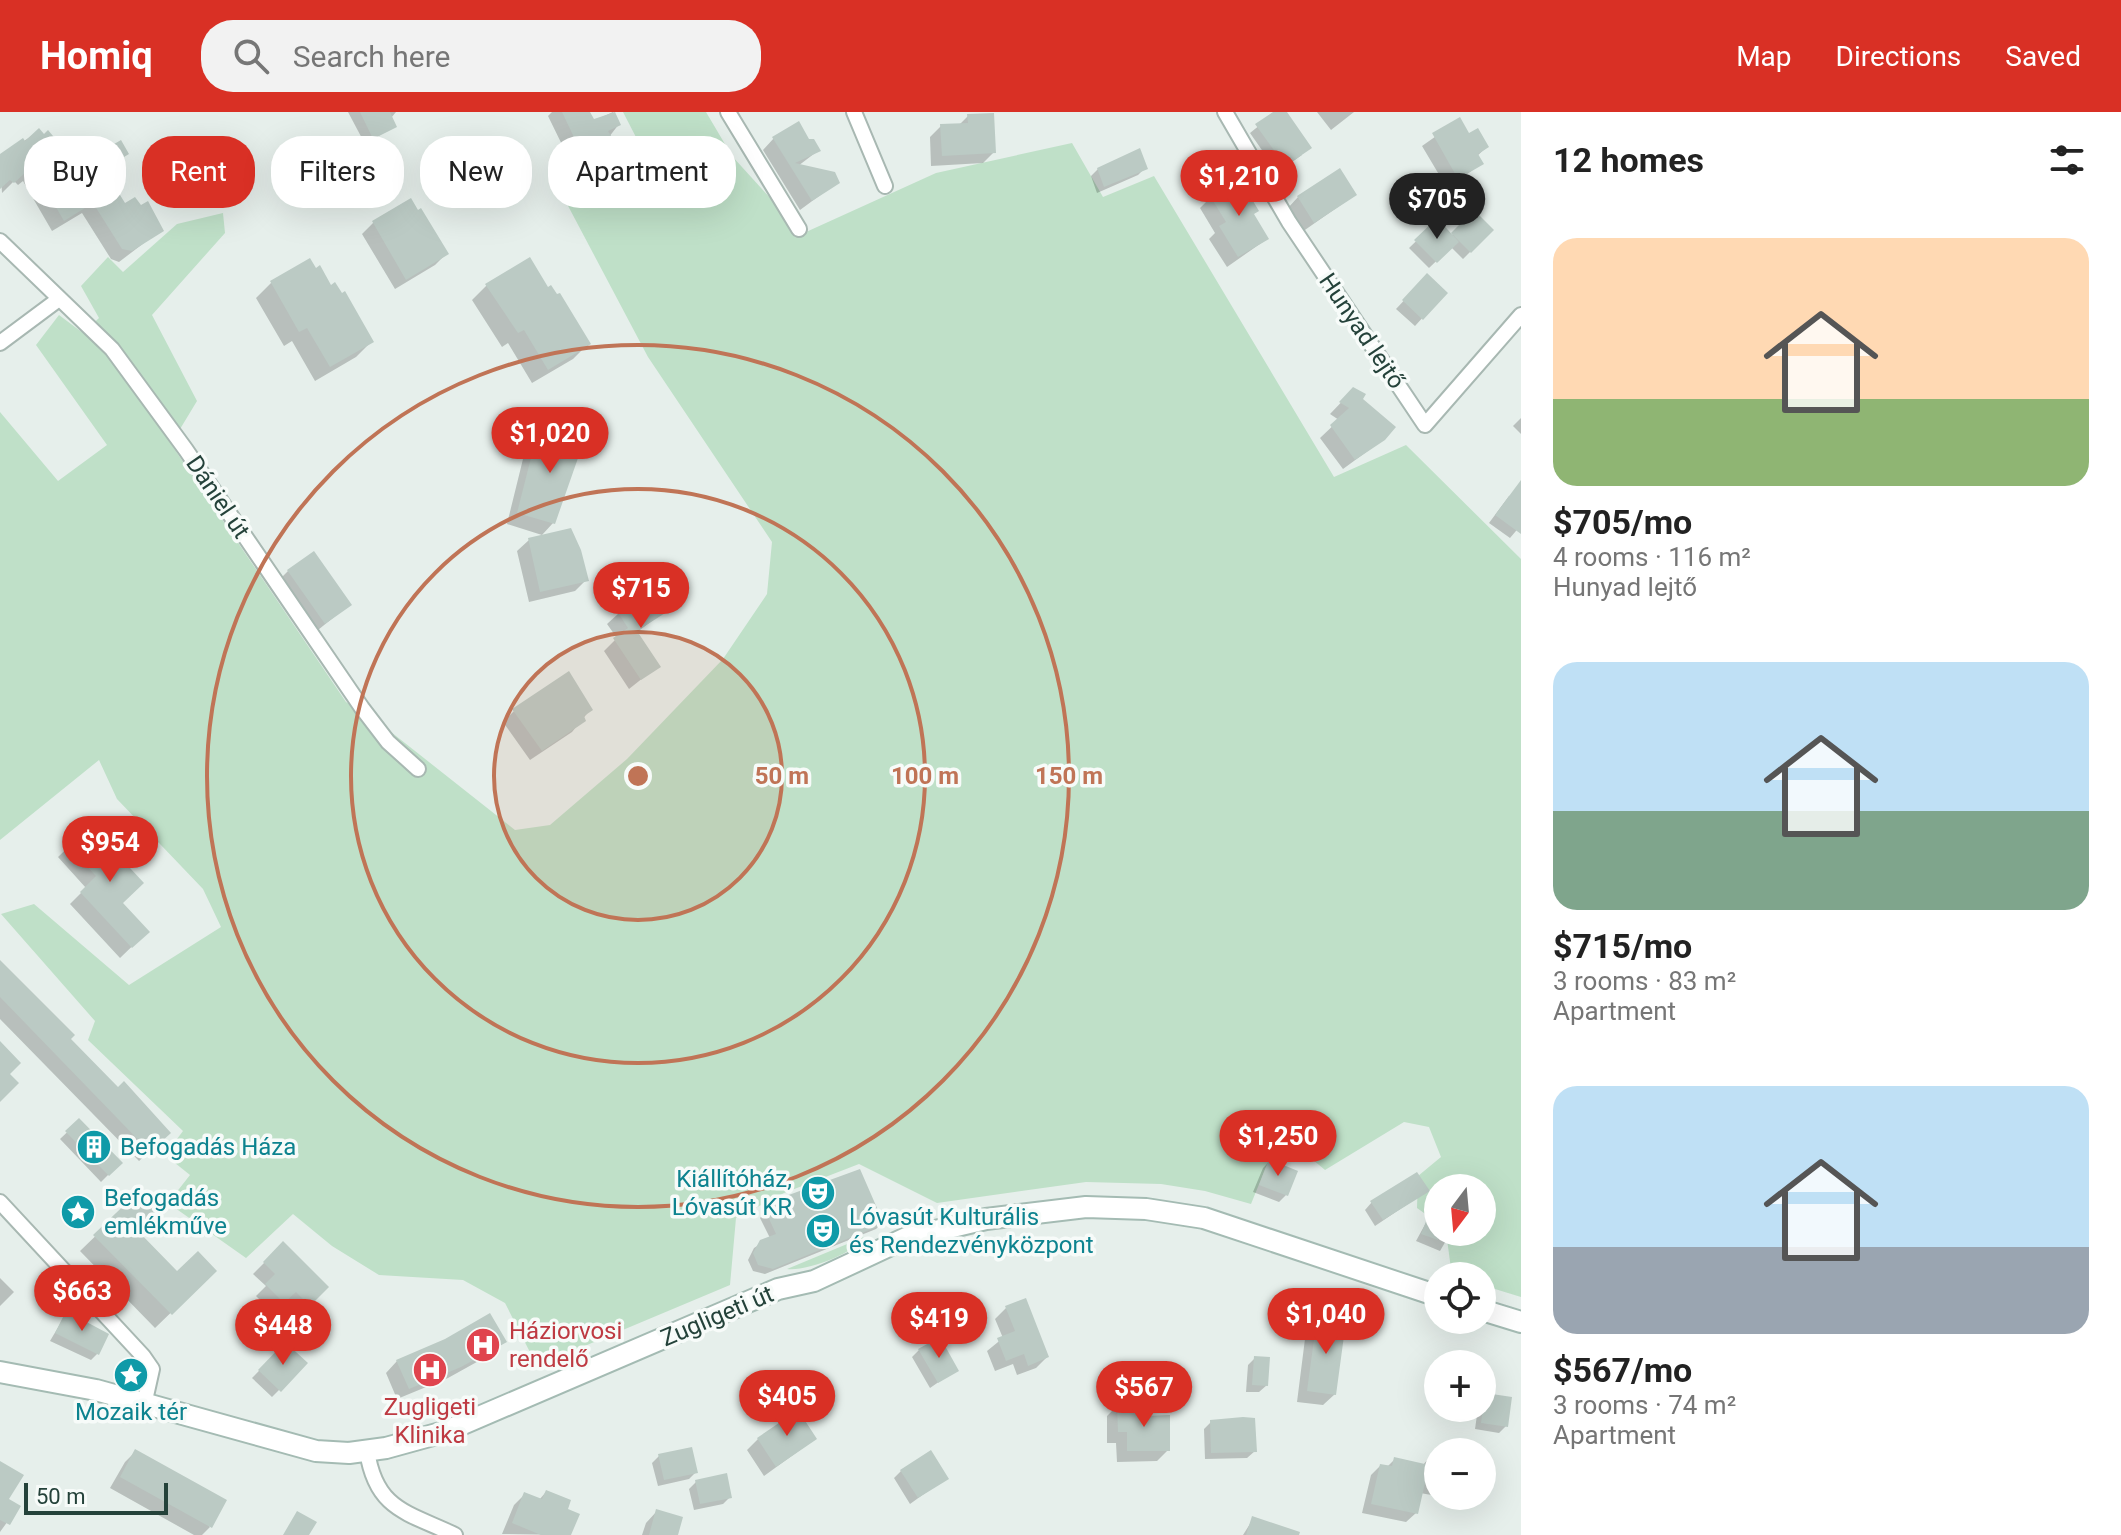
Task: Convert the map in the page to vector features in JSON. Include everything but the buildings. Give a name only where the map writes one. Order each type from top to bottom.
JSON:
[{"type":"street","points":[[728,112],[799,229]]},
{"type":"street","points":[[854,112],[885,186]]},
{"type":"street","name":"Hunyad lejtő","points":[[1225,112],[1289,222],[1425,425],[1521,315]]},
{"type":"street","name":"Dániel út","points":[[0,241],[112,349],[186,450],[362,708],[388,742],[418,769]]},
{"type":"street","points":[[0,343],[59,299]]},
{"type":"street","points":[[0,1202],[143,1356],[152,1369],[144,1405]]},
{"type":"street","name":"Zugligeti út","points":[[0,1372],[96,1390],[302,1449],[367,1451],[444,1432],[778,1289],[814,1281],[906,1238],[986,1219],[1086,1207],[1146,1209],[1204,1218],[1424,1291]]},
{"type":"street","points":[[1496,1314],[1521,1322]]},
{"type":"street","points":[[367,1451],[375,1486],[389,1504],[455,1535]]},
{"type":"green space","points":[[623,112],[706,112],[720,136],[635,136]]},
{"type":"green space","points":[[1072,143],[1103,197],[1154,176],[1334,477],[1406,445],[1521,559],[1521,1297],[1496,1289],[1496,1262],[1450,1262],[1448,1246],[1496,1246],[1496,1174],[1424,1174],[1424,1213],[1417,1208],[1418,1176],[1441,1157],[1429,1127],[1404,1122],[1325,1170],[1306,1154],[1266,1167],[1251,1204],[1205,1191],[1161,1184],[1086,1182],[937,1203],[859,1164],[784,1193],[736,1218],[730,1285],[537,1366],[505,1303],[463,1280],[379,1275],[332,1246],[293,1214],[246,1258],[168,1203],[190,1175],[165,1155],[183,1131],[88,1040],[95,1021],[1,914],[34,904],[129,985],[221,927],[203,889],[117,799],[99,760],[0,840],[0,412],[58,481],[107,445],[36,345],[59,315],[83,333],[99,318],[81,286],[108,257],[123,272],[177,224],[223,213],[225,233],[152,315],[197,401],[171,444],[346,702],[372,717],[515,830],[550,825],[627,759],[723,659],[767,594],[772,542],[648,357],[569,208],[736,208],[736,160],[783,212],[795,237],[936,173]]},
{"type":"green space","points":[[864,1237],[851,1249],[829,1260],[806,1268],[787,1269]]},
{"type":"place","name":"Befogadás Háza","points":[[94,1147]]},
{"type":"place","name":"Kiállítóház, Lóvasút KR","points":[[818,1193]]},
{"type":"place","name":"Befogadás emlékműve","points":[[78,1212]]},
{"type":"place","name":"Lóvasút Kulturális és Rendezvényközpont","points":[[823,1231]]},
{"type":"place","name":"Háziorvosi rendelő","points":[[483,1345]]},
{"type":"place","name":"Zugligeti Klinika","points":[[430,1370]]},
{"type":"place","name":"Mozaik tér","points":[[131,1375]]}]
